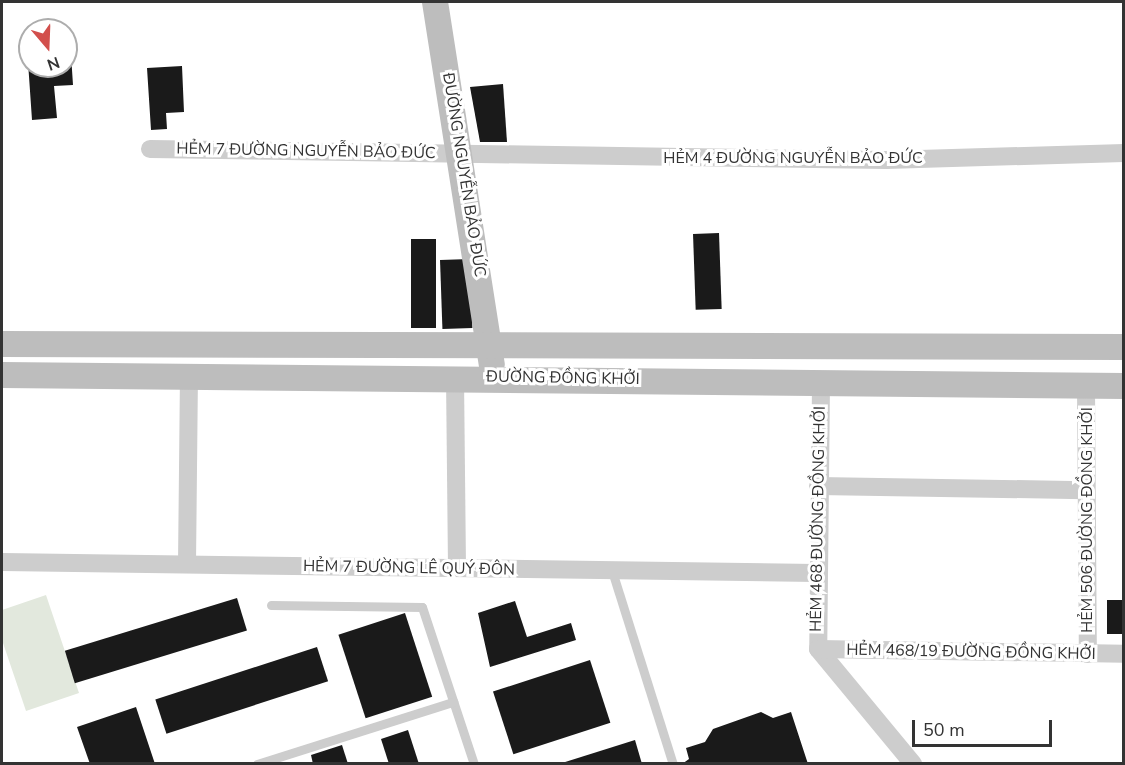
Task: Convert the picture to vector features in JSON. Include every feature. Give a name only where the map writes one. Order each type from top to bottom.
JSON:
[{"type":"main road","name":"ĐƯỜNG NGUYỄN BẢO ĐỨC","points":[[435,2],[462,154],[493,377]]},
{"type":"main road","name":"ĐƯỜNG ĐỒNG KHỞI","points":[[2,344],[490,348],[1124,347]]},
{"type":"main road","name":"ĐƯỜNG ĐỒNG KHỞI","points":[[2,375],[493,377],[821,384],[1124,386]]},
{"type":"street","name":"HẺM 7 ĐƯỜNG NGUYỄN BẢO ĐỨC","points":[[150,149],[462,154]]},
{"type":"street","name":"HẺM 4 ĐƯỜNG NGUYỄN BẢO ĐỨC","points":[[462,154],[886,160],[1124,153]]},
{"type":"street","points":[[187,564],[189,376]]},
{"type":"street","points":[[455,377],[457,568]]},
{"type":"street","name":"HẺM 468 ĐƯỜNG ĐỒNG KHỞI","points":[[821,384],[816,573],[818,649],[913,764]]},
{"type":"street","name":"HẺM 506 ĐƯỜNG ĐỒNG KHỞI","points":[[1086,386],[1088,654]]},
{"type":"street","points":[[818,486],[1086,490]]},
{"type":"street","name":"HẺM 7 ĐƯỜNG LÊ QUÝ ĐÔN","points":[[2,562],[816,573]]},
{"type":"street","name":"HẺM 468/19 ĐƯỜNG ĐỒNG KHỞI","points":[[818,649],[1124,654]]},
{"type":"lane","points":[[612,571],[674,764]]},
{"type":"lane","points":[[271,605],[422,607],[474,764]]},
{"type":"lane","points":[[257,764],[453,702]]},
{"type":"shaded area","points":[[46,595],[79,693],[26,711],[2,640],[2,610]]},
{"type":"building","points":[[182,66],[184,112],[166,113],[167,129],[151,130],[147,68]]},
{"type":"building","points":[[29,78],[73,78],[73,85],[54,86],[57,118],[32,120]]},
{"type":"building","points":[[503,84],[507,142],[480,142],[470,87]]},
{"type":"building","points":[[719,233],[722,309],[696,310],[693,234]]},
{"type":"building","points":[[411,239],[436,239],[436,328],[411,328]]},
{"type":"building","points":[[470,259],[472,328],[442,329],[440,260]]},
{"type":"building","points":[[237,598],[247,631],[75,683],[65,651]]},
{"type":"building","points":[[1107,600],[1124,600],[1124,634],[1107,634]]},
{"type":"building","points":[[515,601],[527,637],[571,623],[576,640],[490,667],[478,613]]},
{"type":"building","points":[[405,613],[432,697],[366,718],[338,635]]},
{"type":"building","points":[[317,647],[328,681],[166,734],[155,700]]},
{"type":"building","points":[[590,660],[610,723],[513,754],[493,692]]},
{"type":"building","points":[[136,707],[155,764],[90,764],[77,727]]},
{"type":"building","points":[[761,712],[773,718],[791,712],[808,764],[682,764],[689,759],[686,748],[705,742],[713,729]]},
{"type":"building","points":[[408,730],[419,764],[389,764],[381,739]]},
{"type":"building","points":[[635,740],[642,764],[562,764],[562,763]]},
{"type":"building","points":[[342,745],[348,764],[313,764],[311,755]]}]
